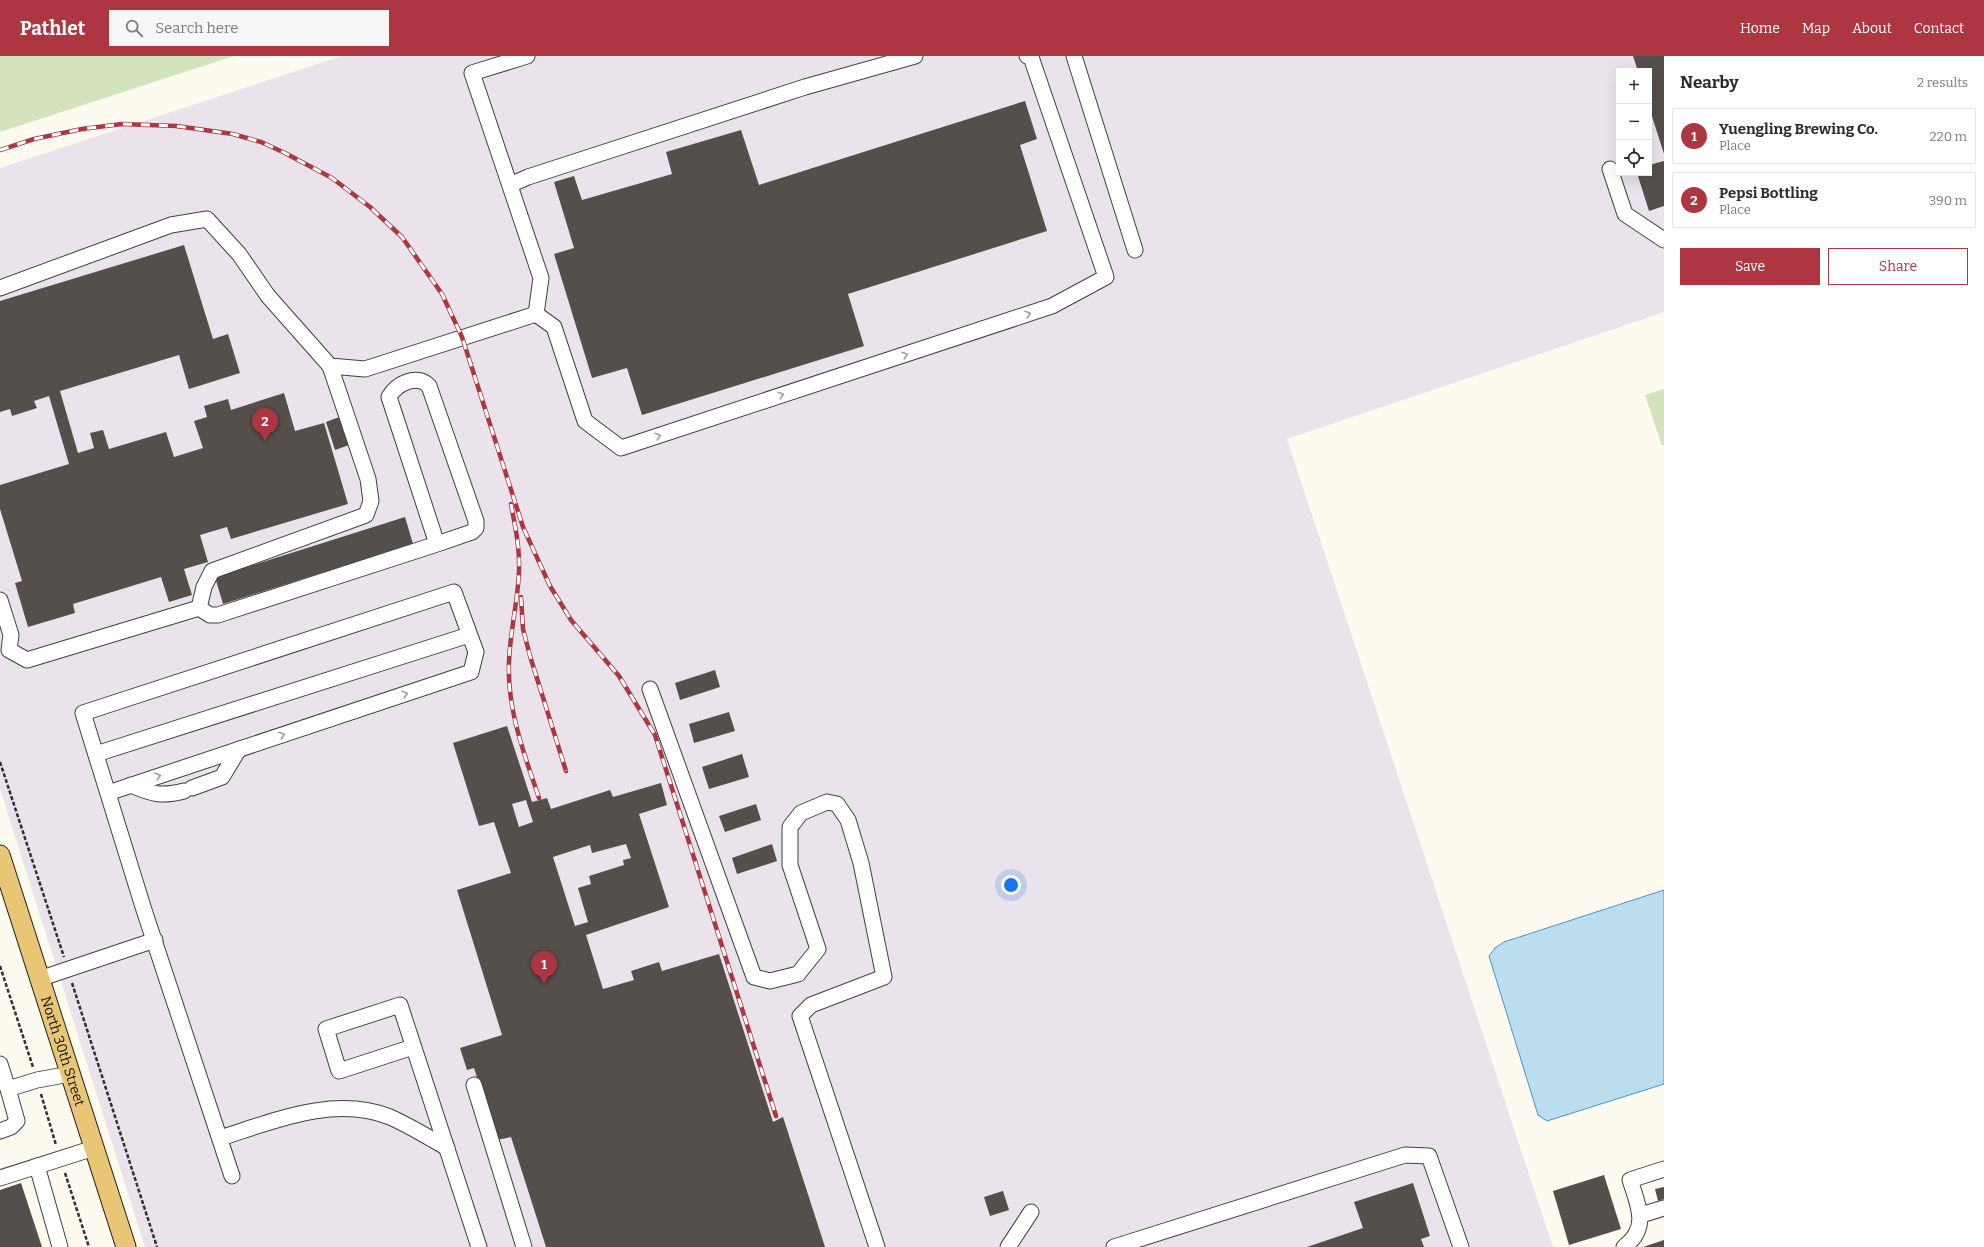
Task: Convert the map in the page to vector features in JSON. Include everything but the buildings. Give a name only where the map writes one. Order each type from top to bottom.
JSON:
[{"type":"main road","name":"North 30th Street","points":[[0,854],[126,1247]]},
{"type":"lane","points":[[527,56],[472,73],[541,278],[536,314]]},
{"type":"lane","points":[[510,185],[536,174],[804,87],[915,56]]},
{"type":"lane","points":[[536,314],[554,326],[585,421],[621,448],[1052,306],[1106,277],[1031,56],[1027,56]]},
{"type":"lane","points":[[1074,56],[1135,250]]},
{"type":"lane","points":[[1610,169],[1625,214],[1664,240]]},
{"type":"lane","points":[[0,288],[171,225],[207,219],[239,254],[268,296],[330,366],[368,479],[371,501],[366,515],[212,571],[204,587],[199,608]]},
{"type":"lane","points":[[330,366],[365,369],[536,314]]},
{"type":"lane","points":[[0,600],[11,635],[4,651],[27,660],[199,608],[210,615],[218,615],[437,544],[472,532],[476,528],[476,521],[429,386],[424,380],[418,379],[409,381],[393,390],[389,397],[437,544]]},
{"type":"lane","points":[[108,793],[471,672],[476,652],[454,592],[83,713],[108,793],[155,940],[232,1176]]},
{"type":"lane","points":[[96,754],[469,635]]},
{"type":"lane","points":[[650,689],[754,977],[770,981],[798,974],[818,949],[790,865],[790,827],[801,813],[827,802],[837,804],[848,820],[861,863],[884,977],[811,1006],[800,1016],[877,1247]]},
{"type":"lane","points":[[131,785],[153,794],[168,795],[188,789],[222,777],[239,749]]},
{"type":"lane","points":[[39,979],[155,940]]},
{"type":"lane","points":[[413,1047],[339,1071],[326,1029],[400,1005],[479,1247]]},
{"type":"lane","points":[[0,1064],[18,1121],[11,1127],[0,1131]]},
{"type":"lane","points":[[8,1089],[37,1080],[70,1074]]},
{"type":"lane","points":[[474,1085],[524,1247]]},
{"type":"lane","points":[[220,1138],[301,1114],[336,1107],[364,1110],[389,1117],[417,1130],[447,1148]]},
{"type":"lane","points":[[0,1178],[61,1160],[94,1148]]},
{"type":"lane","points":[[1114,1247],[1405,1155],[1429,1156],[1461,1247]]},
{"type":"lane","points":[[37,1166],[60,1247]]},
{"type":"lane","points":[[1624,1247],[1632,1241],[1641,1215],[1630,1180],[1664,1169]]},
{"type":"lane","points":[[1641,1215],[1664,1208]]},
{"type":"lane","points":[[1008,1247],[1031,1212]]},
{"type":"path","points":[[0,762],[157,1247]]},
{"type":"path","points":[[0,966],[89,1247]]},
{"type":"shaded area","points":[[342,56],[1664,56],[1664,312],[1287,439],[1553,1247],[145,1247],[0,789],[0,168]]},
{"type":"green space","points":[[0,56],[234,56],[0,132]]},
{"type":"green space","points":[[1664,389],[1664,445],[1662,446],[1645,395]]},
{"type":"water","points":[[1664,890],[1664,1084],[1547,1121],[1538,1115],[1489,956],[1495,948],[1504,942]]},
{"type":"railway","points":[[0,150],[34,139],[82,129],[122,124],[176,126],[233,134],[261,142],[332,178],[370,207],[402,237],[442,294],[462,337],[523,527],[550,586],[571,620],[619,676],[655,735],[776,1116]]},
{"type":"railway","points":[[511,504],[517,537],[519,562],[517,594],[510,650],[509,680],[518,731],[539,798]]},
{"type":"railway","points":[[521,597],[523,629],[566,771]]},
{"type":"place","name":"Pepsi Bottling","points":[[265,441]]},
{"type":"place","name":"Yuengling Brewing Co.","points":[[544,984]]}]
